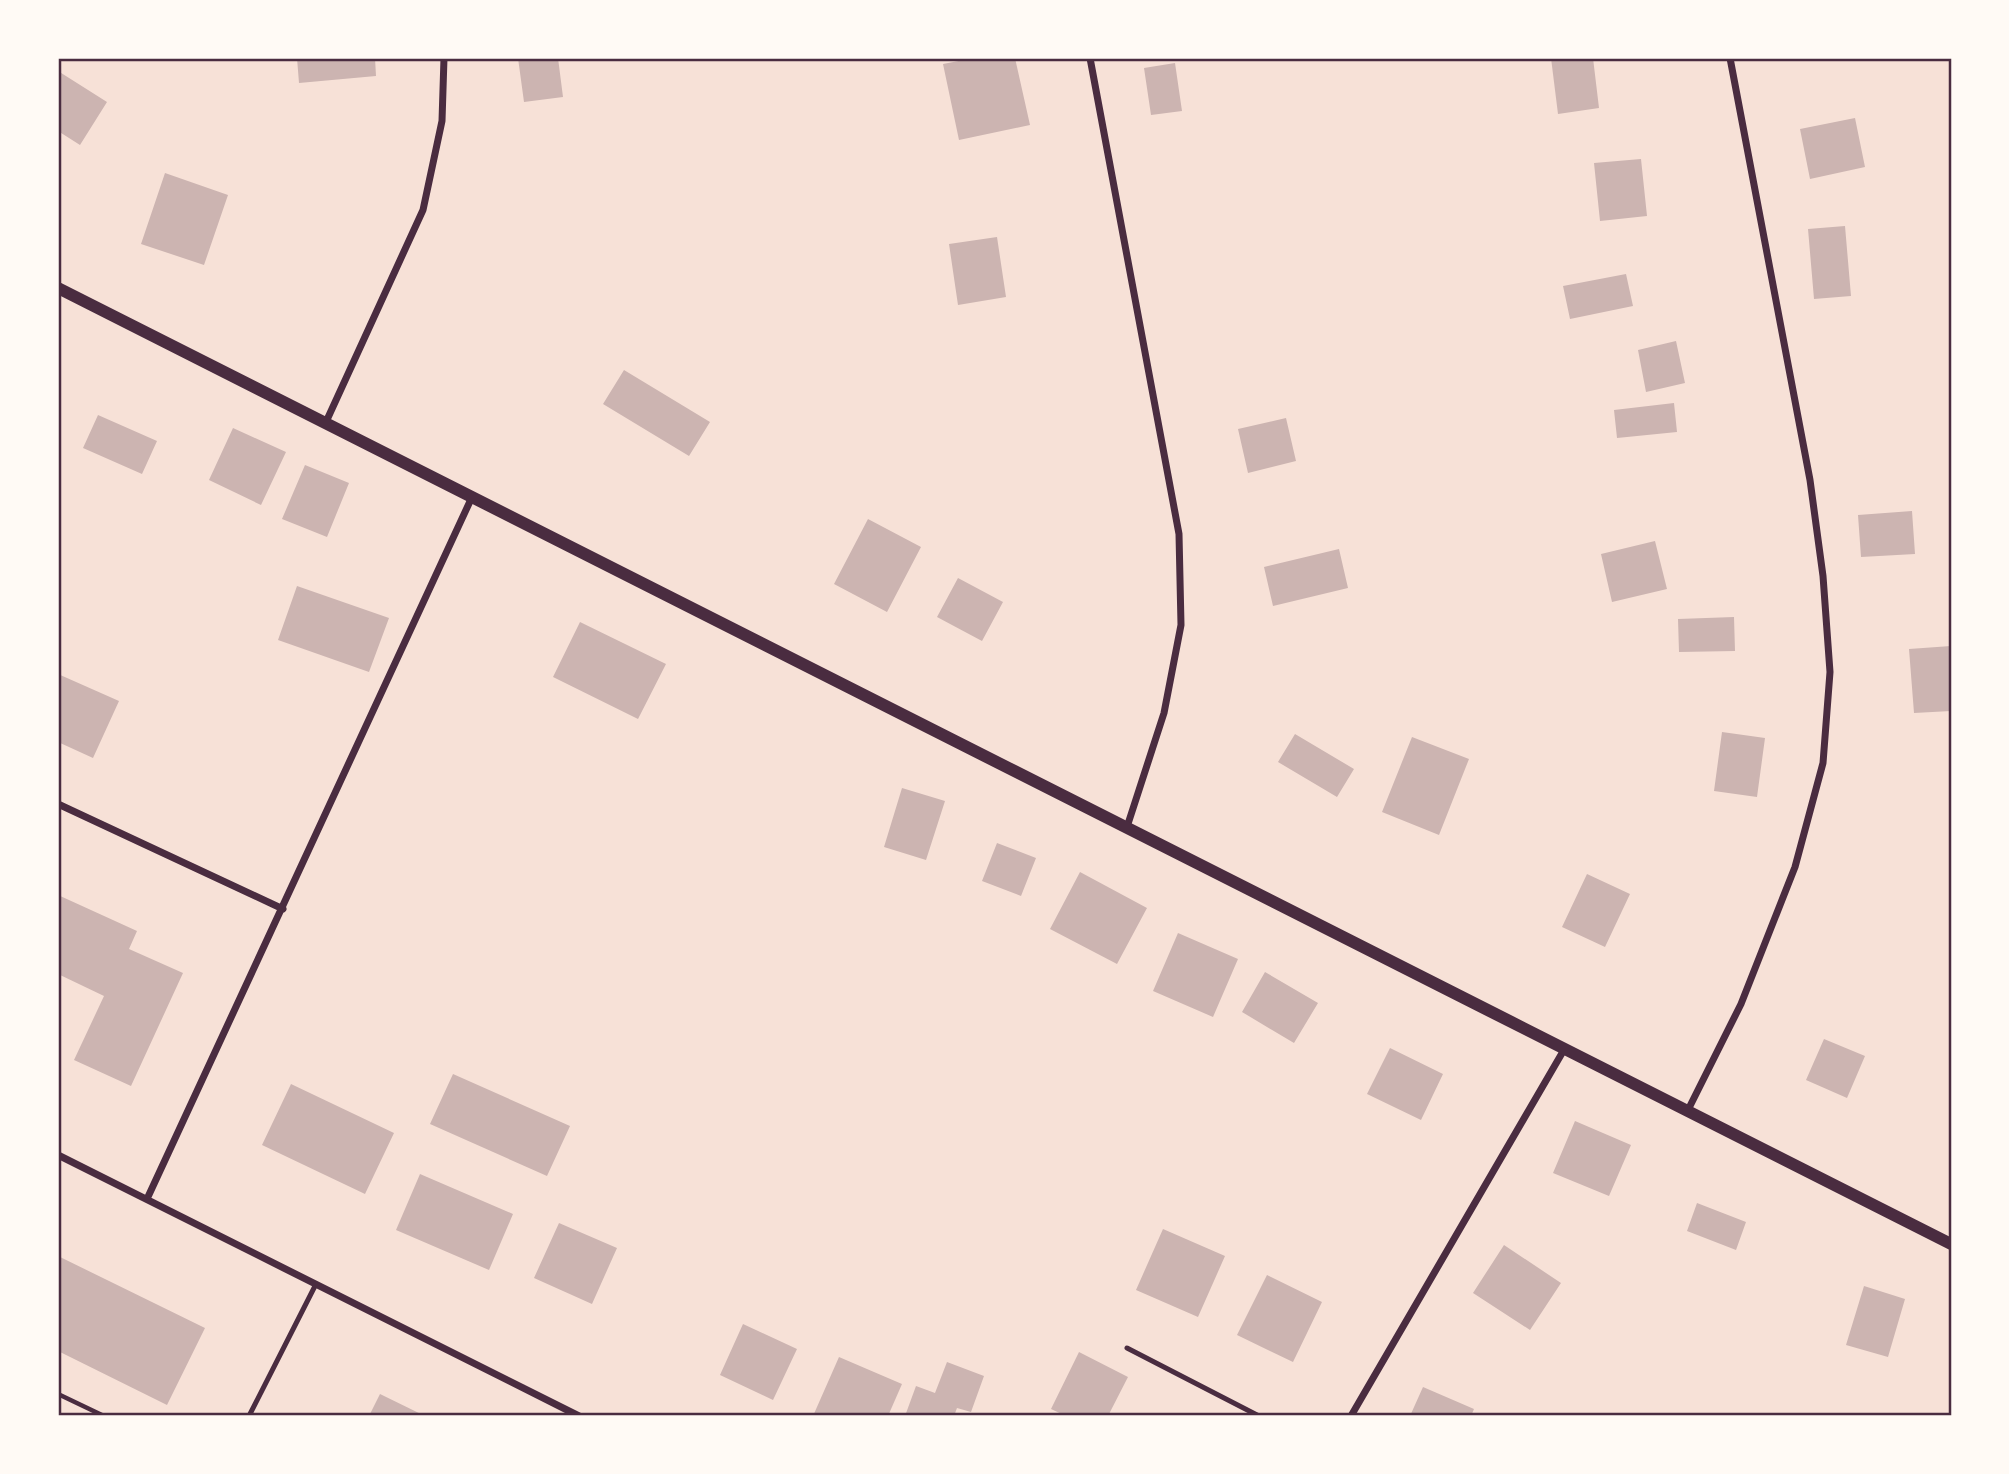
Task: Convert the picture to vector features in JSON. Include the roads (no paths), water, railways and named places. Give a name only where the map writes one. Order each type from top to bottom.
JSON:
[{"type":"street","points":[[326,422],[423,210],[442,121],[444,58]]},
{"type":"street","points":[[1090,58],[1179,534],[1181,625],[1164,713],[1127,827]]},
{"type":"street","points":[[1688,1110],[1741,1004],[1795,867],[1823,763],[1830,672],[1823,576],[1810,480],[1730,58]]},
{"type":"street","points":[[58,288],[1951,1244]]},
{"type":"street","points":[[147,1199],[472,497]]},
{"type":"street","points":[[58,804],[283,909]]},
{"type":"street","points":[[1351,1416],[1565,1048]]},
{"type":"street","points":[[58,1155],[579,1416]]},
{"type":"lane","points":[[248,1416],[316,1284]]},
{"type":"lane","points":[[1127,1348],[1259,1416]]}]
